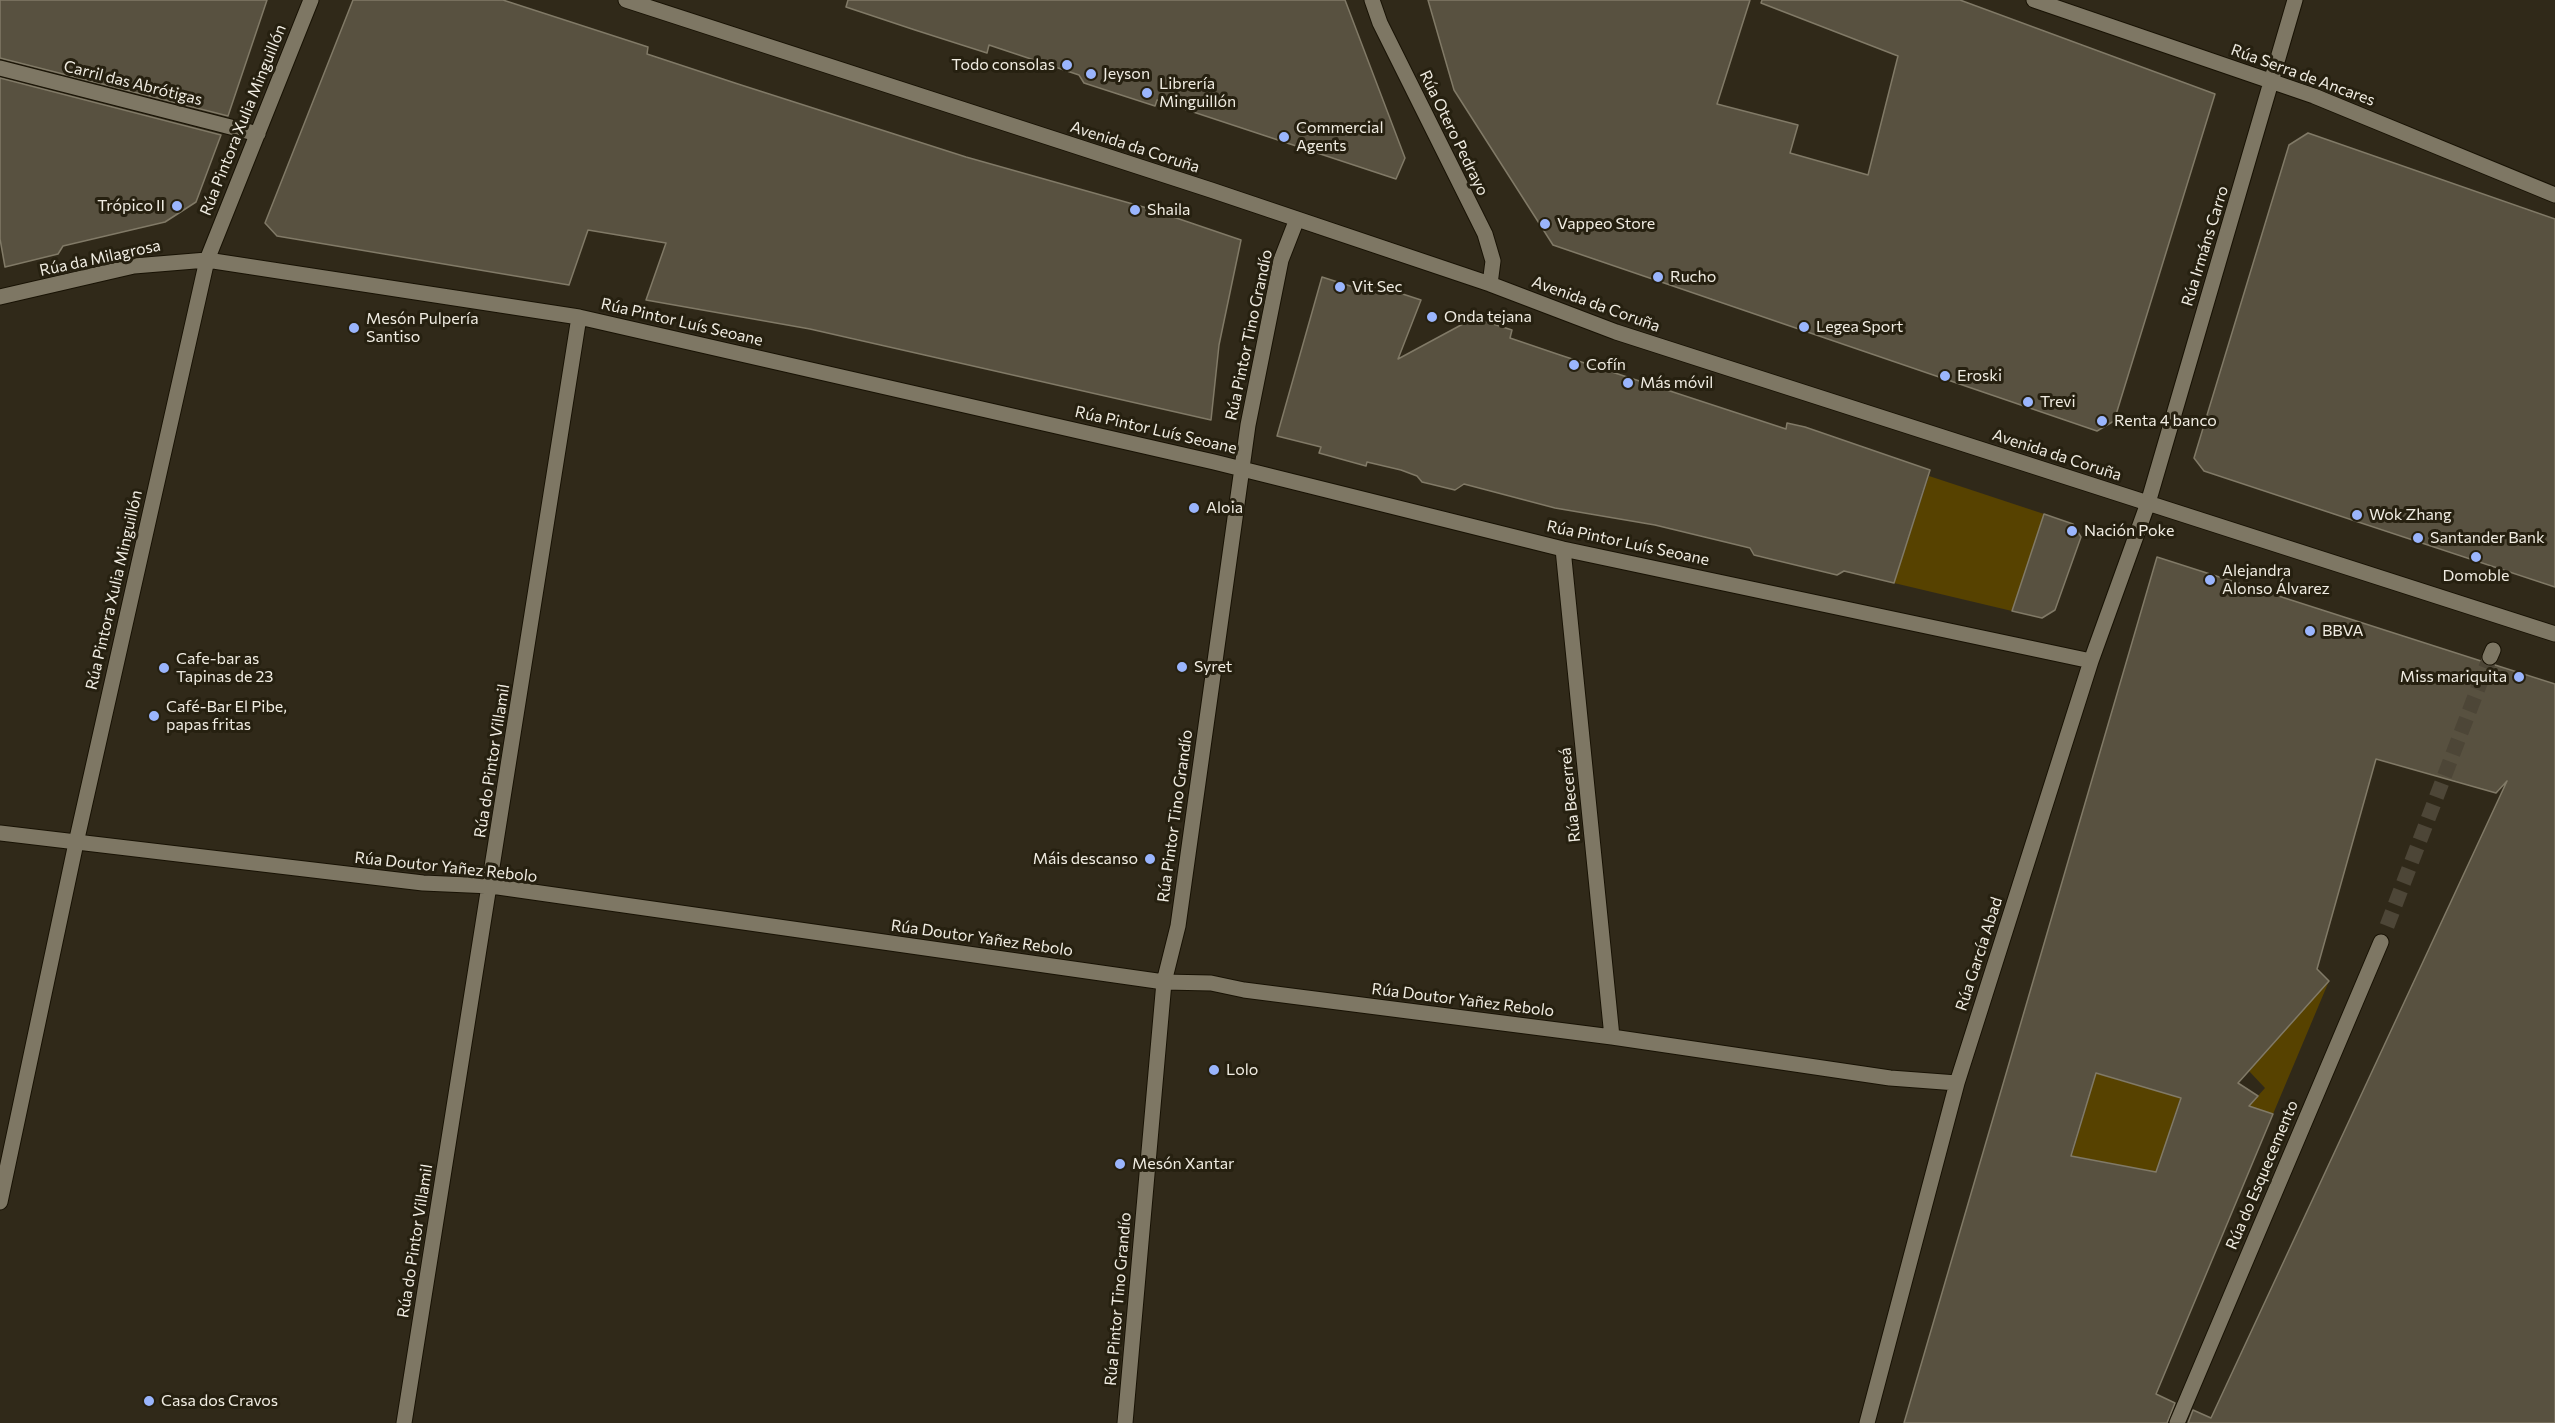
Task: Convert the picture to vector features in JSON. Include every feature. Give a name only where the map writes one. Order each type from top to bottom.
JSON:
[{"type":"street","name":"Rúa Pintora Xulia Minguillón","points":[[0,1203],[76,843],[207,260],[311,0]]},
{"type":"street","name":"Avenida da Coruña","points":[[626,0],[1297,219],[1490,284],[1616,332],[2555,634]]},
{"type":"street","name":"Rúa Otero Pedrayo","points":[[1372,0],[1380,22],[1485,234],[1493,261],[1490,284]]},
{"type":"street","name":"Rúa Serra de Ancares","points":[[2034,0],[2314,96],[2555,195]]},
{"type":"street","name":"Rúa Irmáns Carro","points":[[2148,503],[2295,0]]},
{"type":"street","name":"Carril das Abrótigas","points":[[0,68],[258,134]]},
{"type":"street","name":"Rúa Pintor Tino Grandío","points":[[1125,1423],[1164,982],[1178,926],[1241,469],[1281,260],[1297,219]]},
{"type":"street","name":"Rúa da Milagrosa","points":[[0,297],[134,266],[207,260]]},
{"type":"street","name":"Rúa Pintor Luís Seoane","points":[[207,260],[579,317],[1241,469],[1563,549],[2091,661]]},
{"type":"street","name":"Rúa do Pintor Villamil","points":[[404,1423],[491,886],[579,317]]},
{"type":"street","name":"Rúa García Abad","points":[[1867,1423],[1957,1083],[2091,661],[2148,503]]},
{"type":"street","name":"Rúa Becerreá","points":[[1563,549],[1612,1037]]},
{"type":"street","name":"Rúa Doutor Yañez Rebolo","points":[[0,833],[423,883],[491,886],[1164,982],[1211,983],[1244,990],[1612,1037],[1890,1078],[1957,1083]]},
{"type":"street","name":"Rúa do Esquecemento","points":[[2177,1423],[2380,942]]},
{"type":"shaded area","points":[[1929,476],[2044,514],[2012,611],[1894,583]]},
{"type":"shaded area","points":[[2329,981],[2273,1114],[2249,1106],[2265,1088],[2249,1071]]},
{"type":"shaded area","points":[[2133,1066],[2185,1084],[2169,1132],[2166,1181],[2110,1163],[2072,1156],[2096,1073],[2128,1083]]},
{"type":"building","points":[[0,0],[267,0],[228,116],[0,58]]},
{"type":"building","points":[[353,0],[503,0],[648,47],[647,54],[738,84],[966,157],[1147,208],[1241,240],[1219,345],[1211,420],[810,329],[646,300],[666,243],[588,230],[569,285],[277,236],[265,223]]},
{"type":"building","points":[[848,0],[1345,0],[1405,158],[1396,179],[1157,100],[1155,106],[1084,83],[1079,75],[989,45],[987,53],[915,30],[846,7]]},
{"type":"building","points":[[1428,0],[1750,0],[1717,104],[1798,125],[1790,153],[1868,175],[1898,56],[1761,3],[1762,0],[1960,0],[2215,94],[2114,421],[2097,431],[1553,245],[1454,90]]},
{"type":"building","points":[[0,78],[221,135],[196,202],[165,222],[63,246],[58,254],[5,267],[0,239]]},
{"type":"building","points":[[2308,133],[2555,219],[2555,587],[2204,471],[2194,458],[2289,145]]},
{"type":"building","points":[[1322,277],[1372,293],[1375,285],[1421,300],[1398,359],[1474,318],[1512,330],[1510,338],[1560,355],[1786,429],[1787,423],[1805,427],[1930,470],[1894,583],[1844,571],[1837,575],[1754,555],[1750,548],[1655,525],[1555,508],[1464,484],[1455,490],[1422,482],[1417,476],[1401,470],[1367,462],[1366,466],[1319,453],[1321,447],[1277,436]]},
{"type":"building","points":[[2044,514],[2073,524],[2081,537],[2055,610],[2042,618],[2012,611]]},
{"type":"building","points":[[2157,557],[2481,661],[2487,666],[2495,665],[2555,684],[2555,1423],[2188,1423],[2193,1410],[2211,1418],[2507,781],[2496,793],[2376,759],[2317,969],[2329,981],[2238,1083],[2258,1096],[2249,1106],[2273,1114],[2156,1394],[2175,1403],[2167,1423],[1904,1423]],"holes":[[[2096,1073],[2181,1098],[2156,1172],[2071,1156]]]},
{"type":"tunnel","points":[[2387,926],[2490,657]]},
{"type":"place","name":"Todo consolas","points":[[1067,65]]},
{"type":"place","name":"Jeyson","points":[[1091,74]]},
{"type":"place","name":"Librería Minguillón","points":[[1147,93]]},
{"type":"place","name":"Commercial Agents","points":[[1284,137]]},
{"type":"place","name":"Trópico II","points":[[177,206]]},
{"type":"place","name":"Shaila","points":[[1135,210]]},
{"type":"place","name":"Vappeo Store","points":[[1545,224]]},
{"type":"place","name":"Rucho","points":[[1658,277]]},
{"type":"place","name":"Vit Sec","points":[[1340,287]]},
{"type":"place","name":"Onda tejana","points":[[1432,317]]},
{"type":"place","name":"Legea Sport","points":[[1804,327]]},
{"type":"place","name":"Mesón Pulpería Santiso","points":[[354,328]]},
{"type":"place","name":"Cofín","points":[[1574,365]]},
{"type":"place","name":"Eroski","points":[[1945,376]]},
{"type":"place","name":"Más móvil","points":[[1628,383]]},
{"type":"place","name":"Trevi","points":[[2028,402]]},
{"type":"place","name":"Renta 4 banco","points":[[2102,421]]},
{"type":"place","name":"Aloia","points":[[1194,508]]},
{"type":"place","name":"Wok Zhang","points":[[2357,515]]},
{"type":"place","name":"Nación Poke","points":[[2072,531]]},
{"type":"place","name":"Santander Bank","points":[[2418,538]]},
{"type":"place","name":"Domoble","points":[[2476,557]]},
{"type":"place","name":"Alejandra Alonso Álvarez","points":[[2210,580]]},
{"type":"place","name":"BBVA","points":[[2310,631]]},
{"type":"place","name":"Syret","points":[[1182,667]]},
{"type":"place","name":"Cafe-bar as Tapinas de 23","points":[[164,668]]},
{"type":"place","name":"Miss mariquita","points":[[2519,677]]},
{"type":"place","name":"Café-Bar El Pibe, papas fritas","points":[[154,716]]},
{"type":"place","name":"Máis descanso","points":[[1150,859]]},
{"type":"place","name":"Lolo","points":[[1214,1070]]},
{"type":"place","name":"Mesón Xantar","points":[[1120,1164]]},
{"type":"place","name":"Casa dos Cravos","points":[[149,1401]]}]
